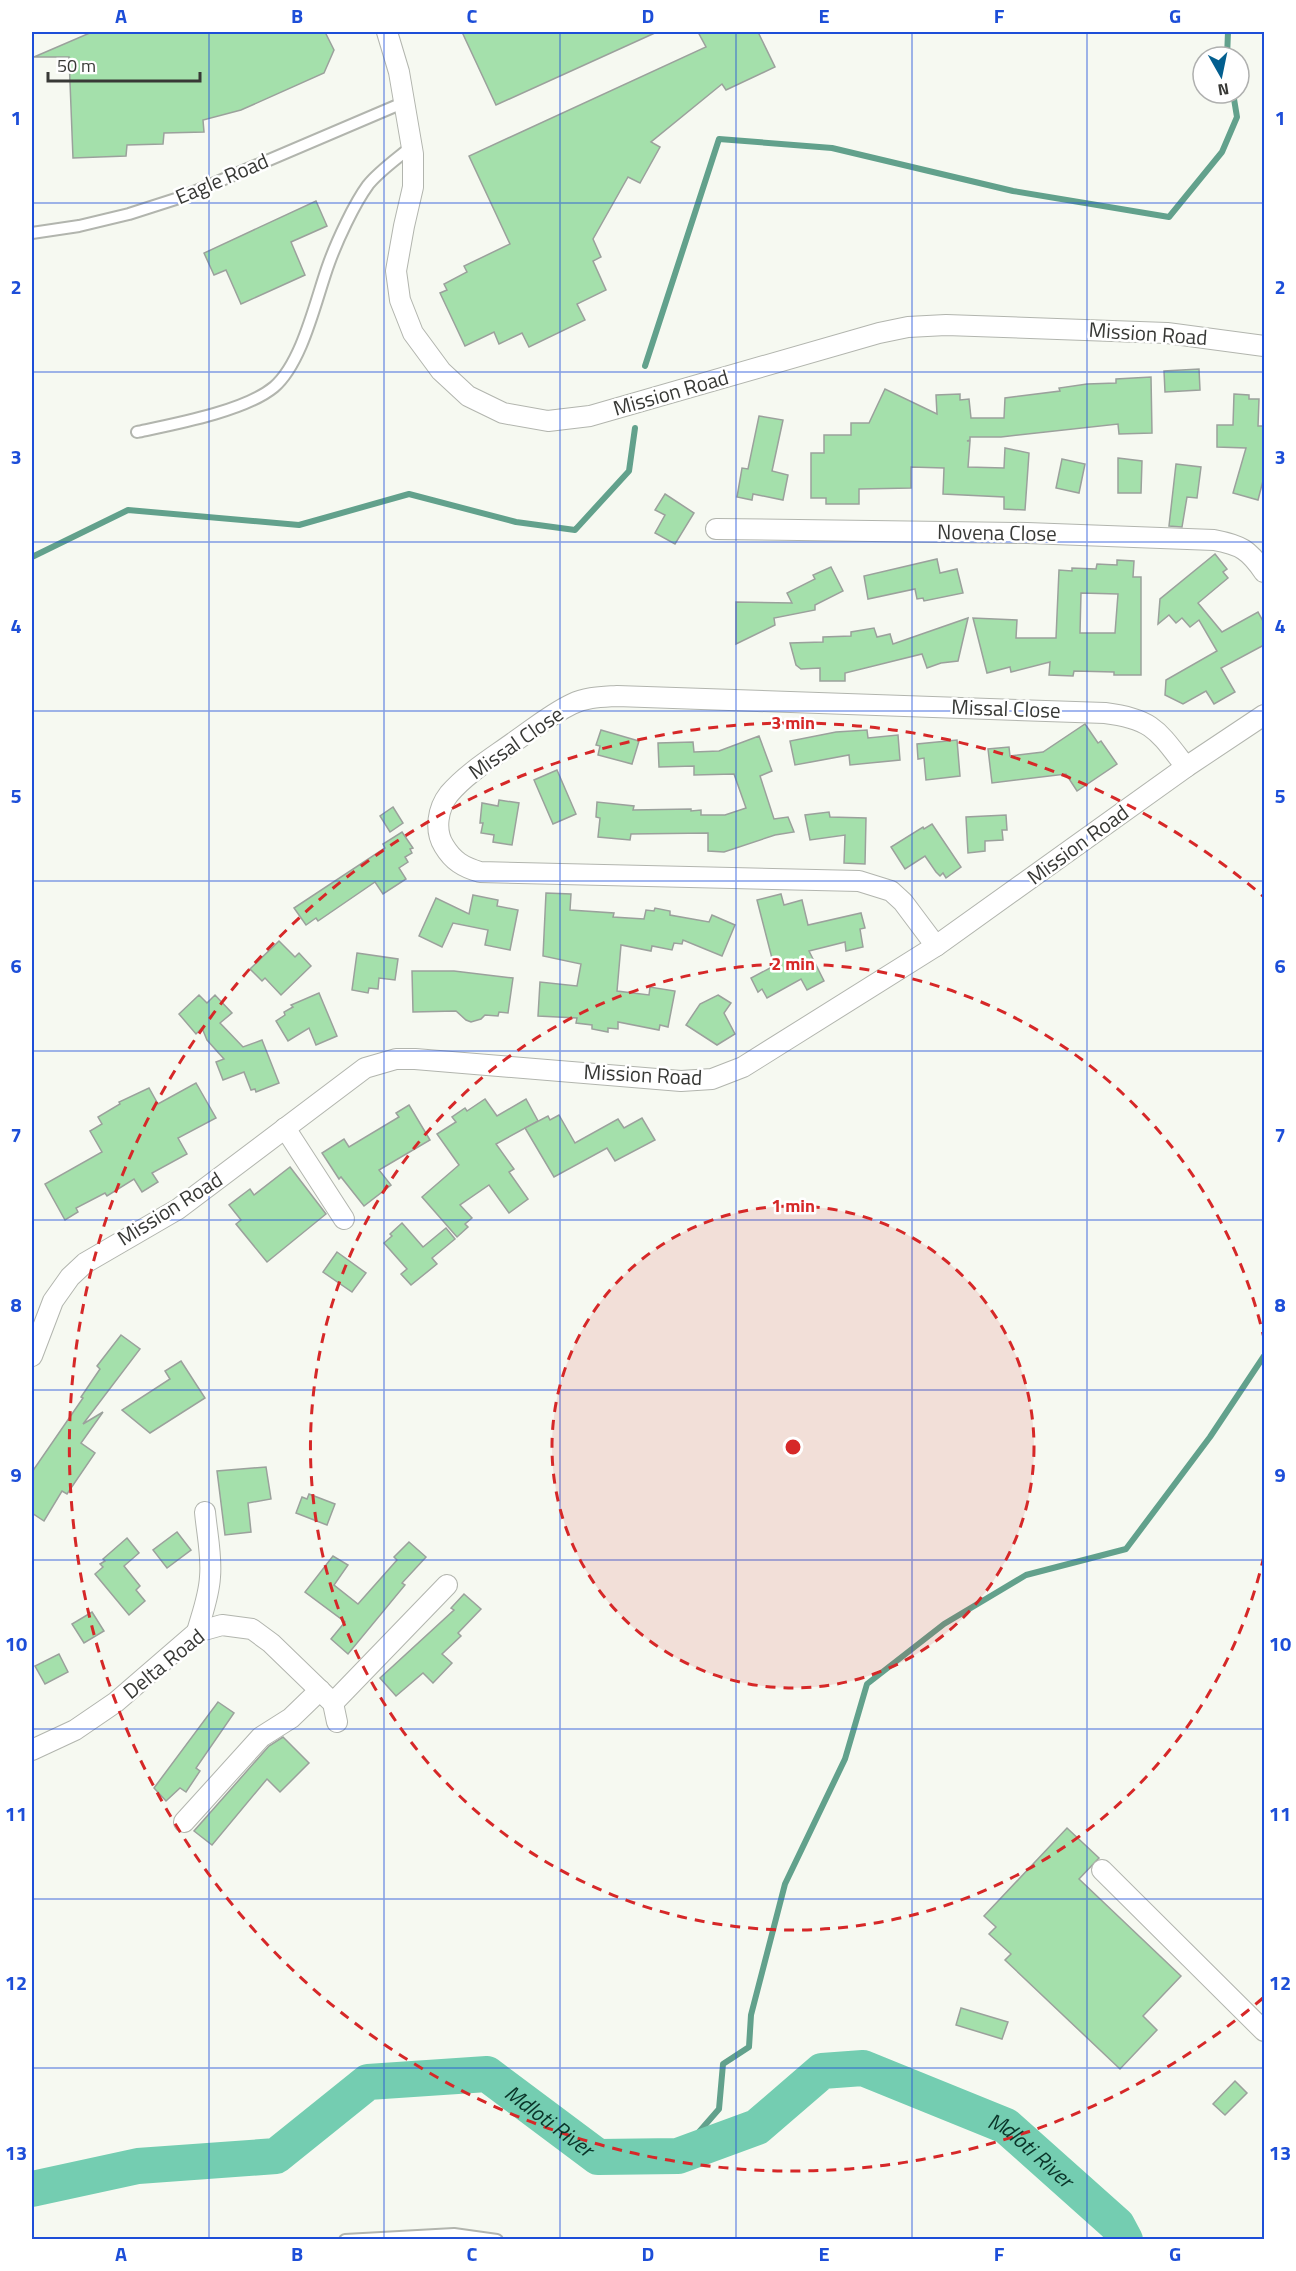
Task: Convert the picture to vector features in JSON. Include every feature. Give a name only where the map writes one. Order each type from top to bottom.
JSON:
[{"type":"street","name":"Mission Road","points":[[387,32],[399,72],[412,146],[413,186],[396,271],[400,300],[413,333],[441,371],[468,396],[503,413],[548,421],[590,416],[879,333],[908,327],[946,325],[1167,333],[1264,346]]},
{"type":"street","name":"Novena Close","points":[[716,529],[1026,533],[1214,540],[1235,544],[1250,553],[1264,572]]},
{"type":"street","name":"Missal Close","points":[[936,946],[903,902],[891,891],[859,881],[480,872],[458,863],[448,853],[441,842],[438,829],[440,812],[448,795],[469,775],[551,716],[574,703],[593,698],[617,696],[1116,714],[1145,722],[1159,732],[1186,767]]},
{"type":"street","name":"Mission Road","points":[[32,1356],[53,1301],[70,1277],[85,1263],[178,1209],[235,1168],[354,1074],[378,1063],[396,1059],[681,1081],[712,1079],[743,1067],[936,946],[1186,767],[1264,715]]},
{"type":"street","points":[[285,1128],[344,1219]]},
{"type":"street","points":[[197,1632],[210,1578],[211,1559],[205,1512]]},
{"type":"street","points":[[184,1822],[261,1737],[291,1718],[330,1705],[447,1585]]},
{"type":"street","name":"Delta Road","points":[[32,1750],[75,1730],[116,1702],[197,1632],[222,1625],[252,1629],[271,1643],[330,1705]]},
{"type":"street","points":[[1102,1870],[1264,2031]]},
{"type":"lane","name":"Eagle Road","points":[[32,233],[79,226],[182,197],[405,102]]},
{"type":"lane","points":[[137,432],[189,422],[252,400],[273,387],[285,376],[303,341],[330,262],[358,201],[368,184],[412,146]]},
{"type":"lane","points":[[345,2240],[454,2234],[497,2240]]},
{"type":"building","points":[[92,32],[325,32],[334,50],[324,73],[241,110],[203,120],[204,132],[164,133],[163,144],[127,145],[126,156],[73,158],[69,57],[34,57]]},
{"type":"building","points":[[462,32],[657,32],[496,105]]},
{"type":"building","points":[[698,32],[758,32],[775,67],[726,90],[722,84],[651,142],[660,147],[640,183],[628,177],[593,239],[601,257],[593,261],[606,290],[577,304],[585,320],[529,347],[522,333],[499,344],[494,332],[465,346],[440,293],[447,290],[444,284],[467,272],[464,266],[510,244],[469,156],[706,47]]},
{"type":"building","points":[[316,201],[327,226],[291,242],[305,275],[241,304],[226,270],[214,275],[204,253]]},
{"type":"building","points":[[1199,369],[1200,390],[1165,392],[1164,371]]},
{"type":"building","points":[[1151,377],[1152,433],[1119,434],[1118,424],[1001,437],[970,437],[967,441],[970,441],[968,467],[1004,468],[1005,448],[1029,453],[1025,510],[1004,509],[1004,497],[943,494],[944,468],[911,467],[911,488],[859,489],[859,504],[826,504],[826,498],[811,498],[811,453],[824,453],[824,435],[851,435],[851,423],[869,423],[885,389],[937,414],[936,395],[960,394],[960,400],[969,399],[971,418],[1004,418],[1005,398],[1060,391],[1059,388],[1087,384],[1116,383],[1116,379]]},
{"type":"building","points":[[1234,394],[1249,395],[1249,399],[1259,399],[1258,426],[1264,426],[1264,477],[1258,500],[1233,493],[1246,448],[1217,447],[1217,425],[1233,425]]},
{"type":"building","points":[[759,416],[783,420],[772,471],[788,475],[783,500],[753,494],[752,500],[737,497],[742,468],[748,469]]},
{"type":"building","points":[[1118,458],[1142,461],[1141,493],[1118,493]]},
{"type":"building","points":[[1062,459],[1085,464],[1079,493],[1056,488]]},
{"type":"building","points":[[1176,464],[1201,467],[1197,498],[1187,497],[1182,527],[1169,526]]},
{"type":"building","points":[[665,494],[694,513],[675,544],[655,533],[665,515],[655,510]]},
{"type":"building","points":[[1215,554],[1227,569],[1223,572],[1228,578],[1198,603],[1222,632],[1258,612],[1264,623],[1264,645],[1221,668],[1235,692],[1214,704],[1206,691],[1183,704],[1165,695],[1166,680],[1217,651],[1199,620],[1190,627],[1182,618],[1176,623],[1169,615],[1158,624],[1160,599]]},
{"type":"building","points":[[937,559],[940,573],[957,569],[963,593],[924,601],[923,598],[917,599],[915,589],[868,599],[864,576]]},
{"type":"building","points":[[1117,560],[1134,561],[1133,577],[1141,577],[1141,675],[1074,671],[1073,676],[1049,675],[1050,662],[1011,672],[1010,667],[987,673],[973,618],[1017,620],[1016,638],[1056,638],[1059,570],[1096,569],[1097,564],[1117,565]],"holes":[[[1081,593],[1118,594],[1115,633],[1080,633]]]},
{"type":"building","points":[[831,567],[843,591],[815,605],[815,610],[774,618],[775,625],[736,644],[736,602],[792,603],[787,593],[815,579],[813,575]]},
{"type":"building","points":[[968,618],[958,661],[927,668],[922,654],[845,673],[845,681],[820,681],[820,668],[801,669],[796,665],[790,643],[823,642],[823,637],[851,636],[851,632],[874,628],[877,637],[890,634],[893,644]]},
{"type":"building","points":[[1085,724],[1098,743],[1101,741],[1117,764],[1077,791],[1066,774],[992,783],[988,749],[1009,747],[1010,756],[1043,752]]},
{"type":"building","points":[[601,730],[639,741],[632,764],[598,755],[600,746],[596,745]]},
{"type":"building","points":[[867,730],[868,738],[898,735],[900,760],[850,765],[849,755],[795,765],[790,741],[836,732]]},
{"type":"building","points":[[759,736],[772,771],[760,776],[774,819],[788,817],[794,832],[775,835],[724,852],[708,851],[708,833],[631,834],[630,840],[598,837],[600,818],[596,817],[597,802],[634,806],[633,810],[701,810],[701,815],[725,815],[746,808],[734,774],[694,775],[694,766],[659,767],[658,743],[693,742],[694,752],[719,751]]},
{"type":"building","points":[[957,740],[960,776],[926,780],[924,758],[918,759],[917,744]]},
{"type":"building","points":[[557,770],[576,814],[553,824],[534,780]]},
{"type":"building","points":[[499,800],[519,803],[512,845],[493,842],[494,835],[481,833],[482,803],[498,806]]},
{"type":"building","points":[[393,807],[403,823],[390,832],[380,816]]},
{"type":"building","points":[[829,812],[830,817],[866,818],[865,864],[844,863],[845,835],[810,840],[805,815]]},
{"type":"building","points":[[1006,815],[1007,830],[1002,830],[1003,840],[985,841],[985,851],[968,853],[966,817]]},
{"type":"building","points":[[932,824],[961,867],[946,878],[943,873],[940,876],[936,872],[925,856],[905,869],[891,847]]},
{"type":"building","points":[[402,832],[413,848],[410,849],[412,853],[405,857],[408,862],[399,868],[406,879],[383,894],[375,882],[318,921],[316,918],[306,925],[294,908],[385,848],[383,844]]},
{"type":"building","points":[[546,893],[571,894],[570,910],[614,913],[613,917],[644,919],[646,910],[654,911],[655,908],[670,911],[670,915],[709,922],[712,915],[735,925],[722,956],[683,940],[682,944],[674,943],[672,950],[652,946],[651,951],[621,945],[617,991],[649,995],[650,987],[675,991],[668,1027],[660,1025],[659,1030],[618,1022],[618,1029],[608,1028],[608,1032],[592,1029],[592,1025],[576,1023],[577,1018],[538,1016],[540,982],[577,986],[581,964],[543,956]]},
{"type":"building","points":[[781,894],[784,905],[802,900],[808,925],[861,913],[865,928],[860,929],[863,947],[846,951],[845,942],[809,951],[824,981],[807,990],[801,979],[767,998],[762,989],[758,992],[751,978],[774,966],[757,900]]},
{"type":"building","points":[[473,895],[498,900],[497,906],[518,910],[510,950],[485,945],[488,930],[453,923],[442,947],[419,936],[436,898],[469,914]]},
{"type":"building","points":[[279,941],[295,957],[299,953],[311,966],[281,995],[265,978],[262,981],[250,969]]},
{"type":"building","points":[[357,953],[398,959],[395,980],[379,978],[378,989],[369,988],[368,993],[352,990]]},
{"type":"building","points":[[412,971],[454,971],[513,978],[508,1013],[499,1012],[498,1016],[485,1015],[471,1022],[456,1011],[413,1012]]},
{"type":"building","points":[[319,993],[337,1036],[316,1045],[309,1028],[288,1041],[276,1021],[285,1015],[284,1012],[293,1007],[291,1005]]},
{"type":"building","points":[[199,995],[207,1003],[215,995],[232,1013],[220,1023],[243,1047],[262,1040],[279,1083],[256,1092],[255,1089],[251,1090],[244,1072],[223,1080],[216,1062],[224,1059],[207,1040],[202,1028],[196,1034],[179,1014]]},
{"type":"building","points":[[718,995],[731,1003],[724,1013],[735,1034],[717,1045],[686,1025],[700,1004]]},
{"type":"building","points":[[196,1083],[216,1118],[178,1138],[187,1154],[152,1173],[158,1182],[142,1192],[134,1179],[107,1196],[105,1193],[76,1208],[78,1212],[65,1220],[45,1184],[102,1152],[90,1131],[102,1124],[98,1117],[120,1104],[119,1102],[149,1088],[158,1104]]},
{"type":"building","points":[[485,1099],[497,1116],[526,1099],[538,1121],[496,1144],[514,1169],[509,1172],[528,1199],[509,1213],[489,1185],[460,1205],[472,1218],[465,1224],[468,1227],[457,1237],[422,1197],[459,1165],[437,1134],[456,1122],[452,1117],[465,1108],[467,1111]]},
{"type":"building","points":[[409,1105],[430,1140],[379,1170],[391,1185],[364,1206],[341,1177],[339,1179],[322,1153],[344,1139],[349,1147],[399,1117],[396,1113]]},
{"type":"building","points":[[559,1115],[575,1143],[618,1119],[624,1128],[642,1118],[655,1140],[615,1161],[607,1148],[554,1177],[525,1128],[548,1116],[550,1120]]},
{"type":"building","points":[[290,1167],[326,1214],[267,1262],[236,1224],[241,1220],[229,1205],[250,1189],[254,1195]]},
{"type":"building","points":[[402,1223],[423,1247],[446,1228],[455,1239],[432,1258],[437,1264],[411,1285],[401,1274],[407,1269],[384,1243]]},
{"type":"building","points":[[337,1252],[366,1273],[352,1292],[323,1272]]},
{"type":"building","points":[[121,1335],[140,1349],[83,1424],[103,1412],[81,1443],[95,1453],[67,1494],[62,1491],[44,1521],[32,1513],[32,1472],[83,1398],[81,1397],[100,1369],[97,1366]]},
{"type":"building","points":[[181,1361],[205,1398],[150,1433],[122,1410],[170,1379],[165,1371]]},
{"type":"building","points":[[266,1467],[271,1499],[248,1503],[251,1532],[225,1535],[217,1471]]},
{"type":"building","points":[[309,1494],[335,1504],[327,1525],[296,1513],[302,1497],[307,1499]]},
{"type":"building","points":[[177,1532],[191,1550],[167,1568],[153,1550]]},
{"type":"building","points":[[127,1538],[139,1553],[124,1566],[140,1586],[136,1590],[145,1601],[129,1615],[95,1574],[103,1567],[100,1564],[105,1561],[103,1559]]},
{"type":"building","points":[[409,1542],[426,1557],[402,1583],[405,1585],[348,1654],[331,1639],[345,1622],[305,1592],[333,1556],[348,1565],[334,1585],[358,1604],[397,1560],[394,1557]]},
{"type":"building","points":[[464,1594],[481,1609],[458,1633],[461,1636],[442,1654],[452,1663],[433,1683],[423,1673],[396,1696],[380,1678],[454,1610],[451,1608]]},
{"type":"building","points":[[92,1612],[104,1631],[84,1643],[72,1624]]},
{"type":"building","points":[[59,1654],[68,1672],[45,1684],[35,1666]]},
{"type":"building","points":[[218,1702],[234,1713],[196,1768],[200,1771],[186,1792],[180,1788],[166,1801],[154,1788]]},
{"type":"building","points":[[283,1737],[309,1763],[280,1792],[267,1779],[212,1845],[194,1831],[269,1746]]},
{"type":"building","points":[[1067,1828],[1099,1858],[1079,1879],[1181,1976],[1143,2016],[1157,2030],[1120,2069],[1005,1960],[1011,1954],[989,1934],[996,1927],[984,1916]]},
{"type":"building","points":[[961,2008],[1008,2022],[1002,2039],[956,2025]]},
{"type":"building","points":[[1235,2081],[1247,2093],[1225,2115],[1213,2104]]},
{"type":"waterway","points":[[1227,45],[1228,32]]},
{"type":"waterway","points":[[645,366],[719,139],[832,148],[1013,191],[1169,217],[1222,152],[1237,117],[1235,105]]},
{"type":"waterway","points":[[32,557],[128,510],[299,525],[409,494],[516,522],[575,530],[629,471],[635,428]]},
{"type":"waterway","points":[[678,2156],[719,2109],[723,2064],[749,2047],[751,2015],[785,1884],[845,1759],[867,1684],[944,1624],[1026,1575],[1126,1549],[1210,1437],[1264,1356]]},
{"type":"waterway","name":"Mdloti River","points":[[32,2189],[138,2166],[276,2156],[368,2082],[487,2074],[598,2157],[678,2156],[757,2127],[822,2071],[863,2068],[1006,2126],[1117,2225],[1125,2240]]}]
